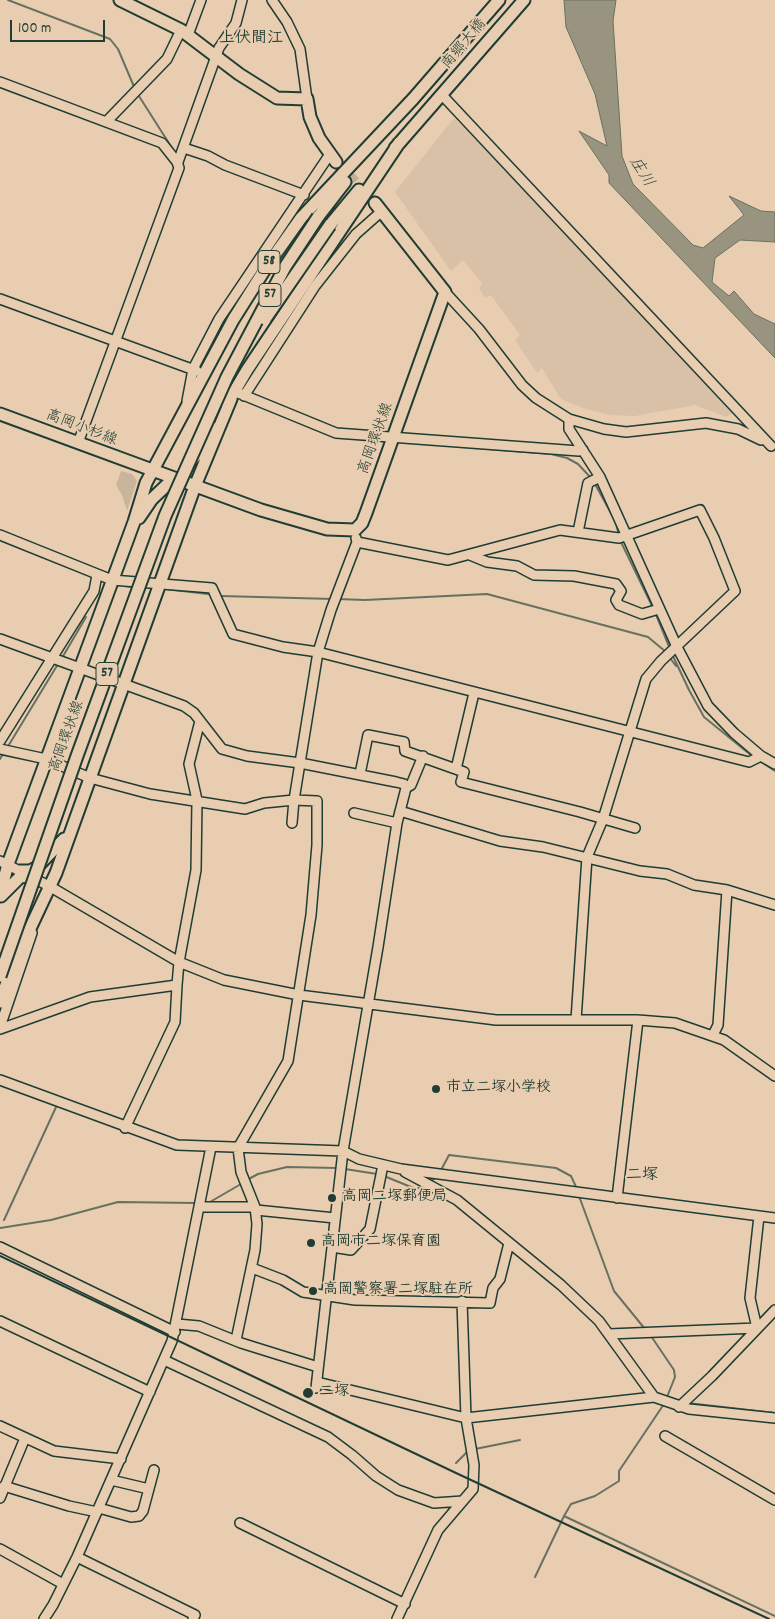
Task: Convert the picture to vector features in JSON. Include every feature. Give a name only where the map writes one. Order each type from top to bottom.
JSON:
[{"type":"main road","points":[[120,0],[185,33],[276,98],[307,99],[313,124],[333,158]]},
{"type":"main road","name":"南郷大橋","points":[[413,99],[499,0]]},
{"type":"main road","name":"南郷大橋","points":[[446,91],[524,0]]},
{"type":"main road","points":[[195,486],[253,361],[400,142],[446,91]]},
{"type":"main road","name":"高岡環状線","points":[[0,976],[77,756],[165,516],[227,377],[285,266],[318,217],[413,99]]},
{"type":"main road","name":"58","points":[[151,472],[186,407],[198,371],[301,218],[413,99]]},
{"type":"main road","name":"高岡環状線","points":[[227,377],[330,225],[400,142]]},
{"type":"main road","points":[[378,207],[446,292]]},
{"type":"main road","name":"高岡環状線","points":[[355,530],[362,523],[366,513],[446,292]]},
{"type":"main road","points":[[132,527],[152,500],[200,451],[219,414],[237,396]]},
{"type":"main road","name":"高岡小杉線","points":[[0,414],[151,472]]},
{"type":"main road","points":[[162,451],[174,479],[184,519]]},
{"type":"main road","points":[[151,472],[261,510],[327,529],[355,530]]},
{"type":"main road","name":"57","points":[[0,896],[4,863],[46,759],[151,472]]},
{"type":"main road","name":"57","points":[[0,1002],[13,965],[37,915],[71,829],[122,683],[195,486]]},
{"type":"main road","points":[[0,896],[25,873],[36,868],[56,848],[71,829]]},
{"type":"street","points":[[107,121],[167,59],[185,33],[201,0]]},
{"type":"street","points":[[176,159],[184,148],[220,48],[236,23],[242,0]]},
{"type":"street","points":[[272,0],[287,22],[300,49],[307,99]]},
{"type":"street","points":[[0,82],[162,142],[176,159],[180,168],[78,443]]},
{"type":"street","points":[[446,91],[773,448]]},
{"type":"street","points":[[184,148],[304,195]]},
{"type":"street","points":[[0,299],[198,371],[219,320],[304,195],[333,158]]},
{"type":"street","points":[[378,207],[315,286],[237,396],[336,433],[583,450]]},
{"type":"street","points":[[446,292],[480,329],[522,385],[536,398],[569,419],[604,429],[626,432],[692,423],[722,425],[753,435],[773,448]]},
{"type":"street","points":[[569,419],[569,429],[600,477],[659,609],[708,706],[734,733],[761,756],[775,764]]},
{"type":"street","points":[[578,532],[588,483],[600,477]]},
{"type":"street","points":[[357,542],[448,560],[560,530],[620,538],[700,510],[714,538],[735,591],[661,661],[646,680],[603,818],[587,857],[576,1020]]},
{"type":"street","points":[[292,823],[318,652],[331,610],[357,542],[355,530]]},
{"type":"street","points":[[0,536],[112,580],[212,588],[234,634],[318,652],[749,762],[761,756]]},
{"type":"street","points":[[469,554],[487,562],[517,566],[534,575],[574,576],[616,584],[621,591],[616,600],[619,606],[642,614],[659,609]]},
{"type":"street","points":[[0,741],[94,591],[97,575]]},
{"type":"street","points":[[0,639],[184,706],[200,721],[222,749],[247,756],[360,774],[404,784],[406,788]]},
{"type":"street","points":[[456,769],[474,693]]},
{"type":"street","points":[[126,1128],[175,1022],[179,962],[196,870],[197,800],[189,764],[200,721]]},
{"type":"street","points":[[360,774],[368,735],[404,742],[405,751],[464,772],[461,782],[635,828]]},
{"type":"street","points":[[0,748],[46,759],[90,778],[150,794],[245,809],[264,803],[294,800],[317,801],[317,845],[311,915],[288,1061],[238,1148],[241,1172],[256,1209],[255,1250],[236,1340]]},
{"type":"street","points":[[423,756],[411,785],[406,788],[397,823],[343,1151],[316,1385],[466,1418],[654,1397],[679,1407],[775,1418]]},
{"type":"street","points":[[400,811],[500,841],[543,846],[640,871],[667,874],[694,885],[727,890],[775,905]]},
{"type":"street","points":[[354,813],[397,823]]},
{"type":"street","points":[[4,863],[48,886],[179,962],[224,980],[299,995],[496,1020],[638,1020],[675,1023],[713,1035],[742,1051],[775,1076]]},
{"type":"street","points":[[713,1035],[718,1025],[727,890]]},
{"type":"street","points":[[0,1028],[27,952],[37,915]]},
{"type":"street","points":[[0,1028],[90,996],[177,985]]},
{"type":"street","points":[[617,1198],[638,1020]]},
{"type":"street","points":[[0,1080],[126,1128],[177,1145],[343,1151],[359,1159],[401,1169],[775,1218]]},
{"type":"street","points":[[44,1619],[77,1557],[164,1360],[176,1328],[211,1147]]},
{"type":"street","points":[[332,1247],[351,1250],[370,1229],[383,1166]]},
{"type":"street","points":[[401,1169],[457,1200],[585,1307],[609,1334],[654,1397]]},
{"type":"street","points":[[200,1208],[256,1209],[335,1218]]},
{"type":"street","points":[[757,1328],[750,1298],[759,1216]]},
{"type":"street","points":[[252,1268],[283,1280],[303,1292],[326,1296],[355,1300],[462,1300],[490,1303],[493,1288],[500,1279],[509,1243]]},
{"type":"street","points":[[0,1247],[176,1328],[199,1326],[318,1367]]},
{"type":"street","points":[[397,1619],[438,1530],[474,1489],[474,1465],[466,1418],[462,1300]]},
{"type":"street","points":[[679,1407],[712,1376],[775,1310]]},
{"type":"street","points":[[0,1321],[150,1392]]},
{"type":"street","points":[[609,1334],[757,1328]]},
{"type":"street","points":[[164,1360],[328,1438],[352,1455],[376,1476],[398,1490],[434,1503],[463,1501]]},
{"type":"street","points":[[0,1426],[54,1451],[121,1459]]},
{"type":"street","points":[[665,1436],[775,1500]]},
{"type":"street","points":[[0,1498],[25,1438]]},
{"type":"street","points":[[4,1486],[69,1506],[131,1517],[139,1516],[143,1511],[154,1470]]},
{"type":"street","points":[[111,1480],[149,1489]]},
{"type":"street","points":[[240,1523],[405,1604]]},
{"type":"street","points":[[0,1549],[63,1584]]},
{"type":"street","points":[[77,1557],[195,1615],[193,1619]]},
{"type":"shaded area","points":[[564,0],[616,0],[613,21],[622,156],[633,184],[693,245],[703,248],[744,215],[729,196],[761,211],[775,212],[775,242],[740,240],[715,258],[712,282],[729,296],[734,291],[754,314],[775,324],[775,358],[609,183],[609,175],[579,131],[607,146],[595,94],[566,27]]},
{"type":"shaded area","points":[[454,118],[578,243],[734,412],[726,417],[695,405],[635,416],[610,415],[583,408],[561,399],[542,368],[537,373],[515,340],[520,335],[491,295],[485,298],[479,288],[482,283],[463,260],[451,271],[395,192]]},
{"type":"shaded area","points":[[121,471],[132,474],[137,481],[127,511],[122,495],[116,485]]},
{"type":"waterway","points":[[8,0],[110,39],[118,49],[135,89]]},
{"type":"waterway","points":[[137,93],[172,148]]},
{"type":"waterway","points":[[427,444],[551,454],[567,458],[578,464],[591,478]]},
{"type":"waterway","points":[[595,484],[612,515]]},
{"type":"waterway","points":[[615,519],[619,536]]},
{"type":"waterway","points":[[620,540],[653,608]]},
{"type":"waterway","points":[[124,586],[133,587]]},
{"type":"waterway","points":[[165,589],[208,594]]},
{"type":"waterway","points":[[337,599],[365,600],[487,594],[648,637],[666,652]]},
{"type":"waterway","points":[[221,596],[333,599]]},
{"type":"waterway","points":[[655,612],[670,649]]},
{"type":"waterway","points":[[62,658],[86,617]]},
{"type":"waterway","points":[[672,654],[704,717],[752,756]]},
{"type":"waterway","points":[[670,658],[676,666]]},
{"type":"waterway","points":[[7,748],[58,664]]},
{"type":"waterway","points":[[0,759],[3,754]]},
{"type":"waterway","points":[[758,760],[775,771]]},
{"type":"waterway","points":[[4,1220],[57,1105]]},
{"type":"waterway","points":[[440,1172],[449,1155],[556,1168],[571,1176],[577,1189]]},
{"type":"waterway","points":[[247,1180],[258,1174],[287,1167],[337,1168]]},
{"type":"waterway","points":[[345,1169],[377,1174]]},
{"type":"waterway","points":[[384,1176],[416,1189],[424,1186]]},
{"type":"waterway","points":[[430,1182],[438,1176]]},
{"type":"waterway","points":[[206,1203],[241,1184]]},
{"type":"waterway","points":[[579,1196],[614,1291],[645,1329]]},
{"type":"waterway","points":[[0,1228],[51,1220],[118,1202],[196,1203]]},
{"type":"waterway","points":[[651,1336],[674,1370],[675,1377],[667,1397]]},
{"type":"waterway","points":[[688,1403],[775,1413]]},
{"type":"waterway","points":[[664,1404],[619,1471],[619,1481],[595,1496],[571,1504],[564,1516],[775,1616]]},
{"type":"waterway","points":[[475,1449],[520,1440]]},
{"type":"waterway","points":[[456,1463],[468,1451]]},
{"type":"waterway","points":[[535,1577],[564,1516]]},
{"type":"tunnel","points":[[336,162],[375,203]]},
{"type":"tunnel","points":[[276,244],[302,274]]},
{"type":"railway","points":[[0,1256],[456,1473],[769,1619]]},
{"type":"place","name":"市立二塚小学校","points":[[436,1089]]},
{"type":"place","name":"高岡二塚郵便局","points":[[332,1198]]},
{"type":"place","name":"高岡市二塚保育園","points":[[311,1243]]},
{"type":"place","name":"高岡警察署二塚駐在所","points":[[313,1291]]},
{"type":"place","name":"二塚","points":[[308,1393]]},
{"type":"district","name":"上伏間江","points":[[251,40]]},
{"type":"district","name":"二塚","points":[[642,1177]]},
{"type":"water label","name":"庄川","points":[[640,173]]}]
